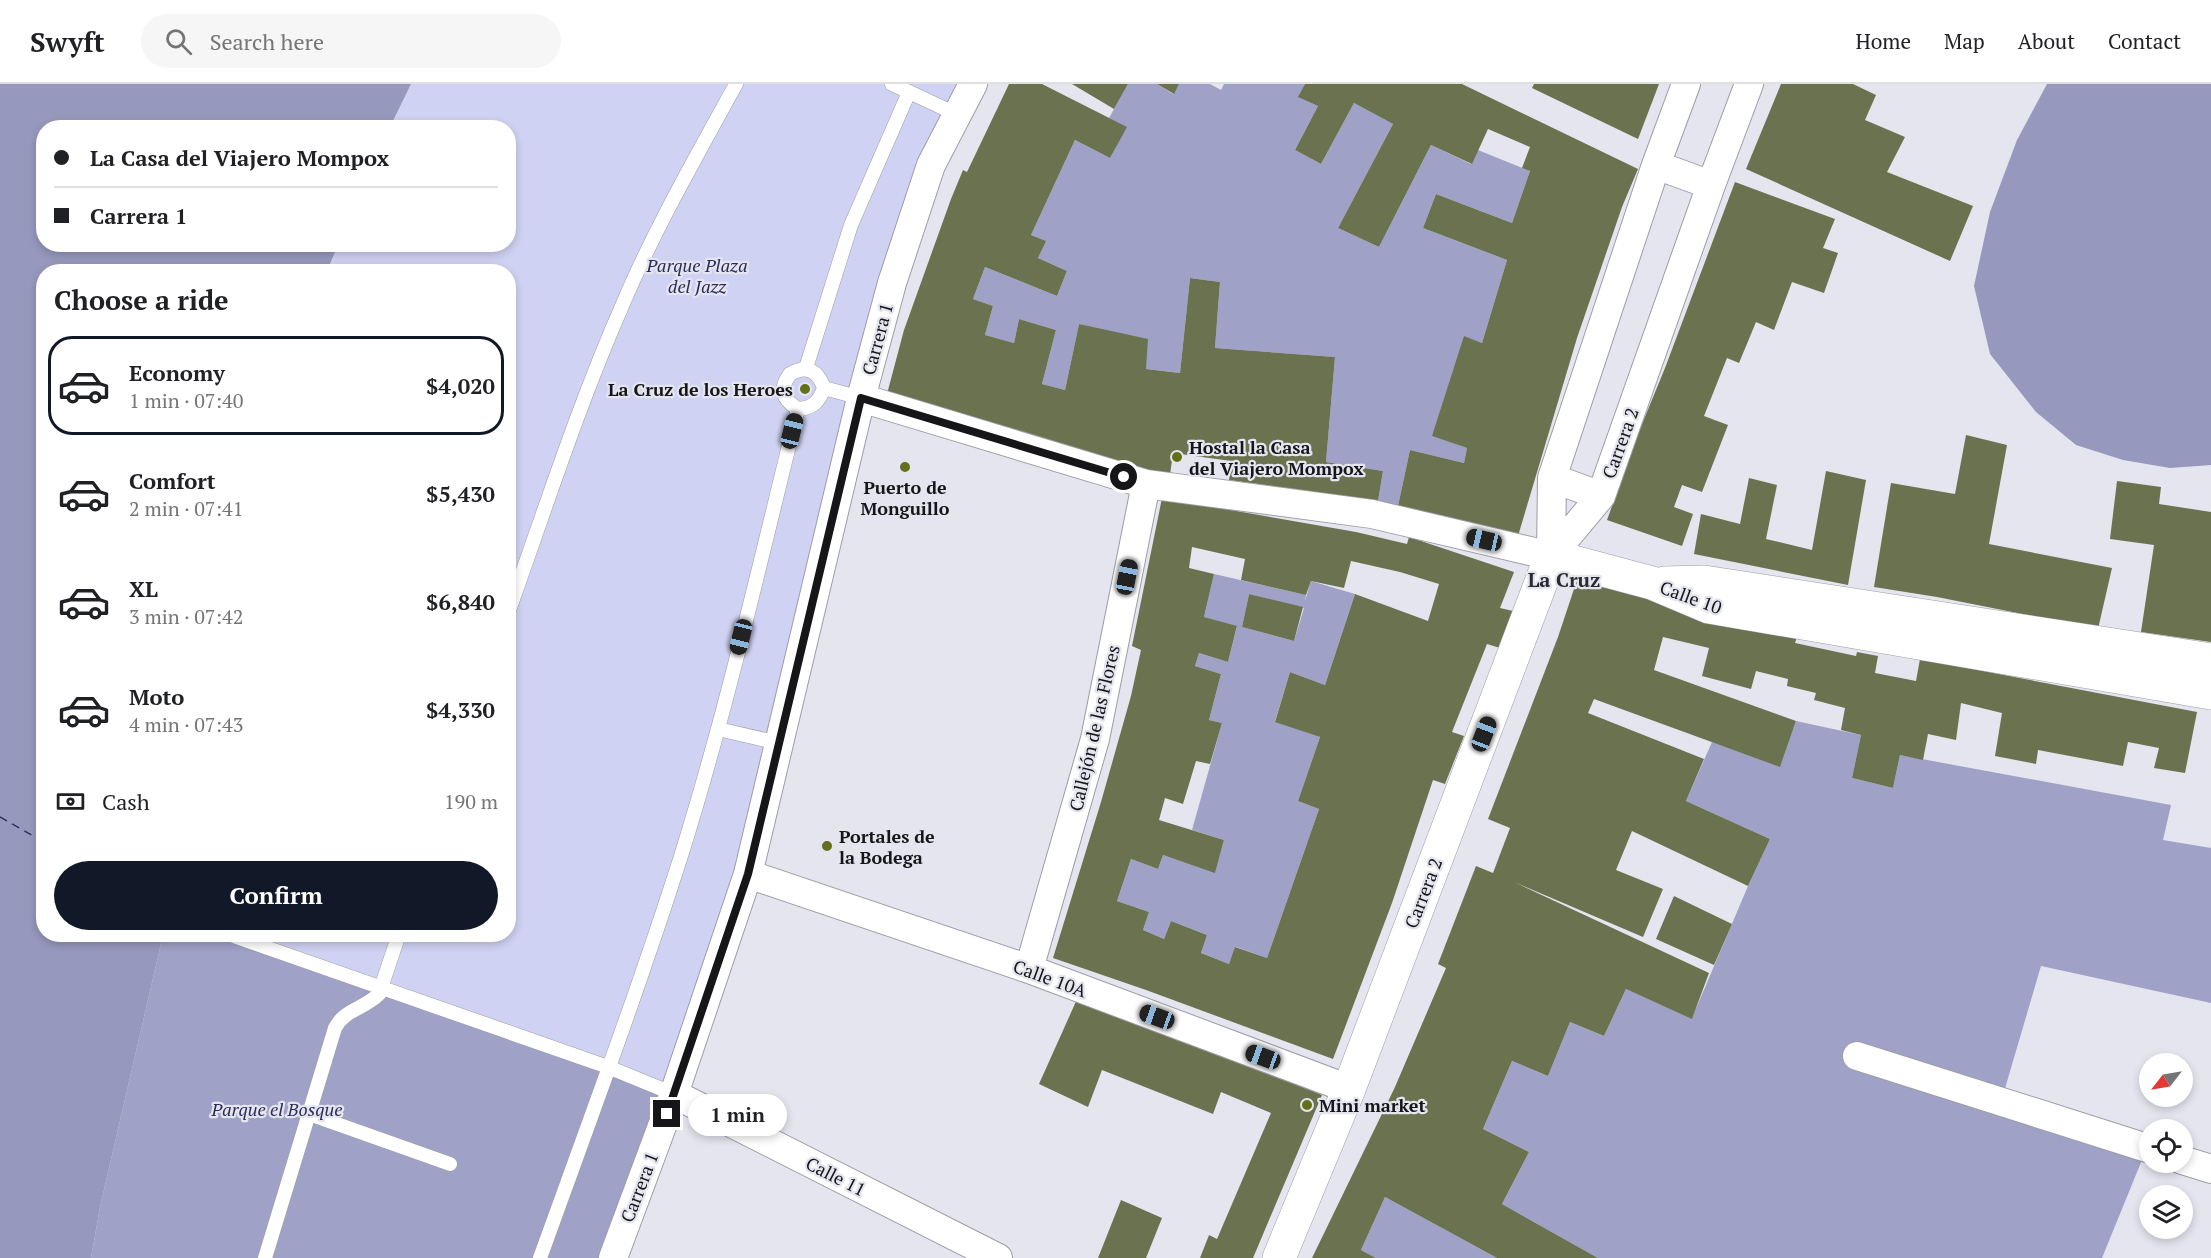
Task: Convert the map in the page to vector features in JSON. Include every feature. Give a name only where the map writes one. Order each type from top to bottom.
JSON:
[{"type":"main road","points":[[1551,556],[1652,583]]},
{"type":"main road","name":"Carrera 2","points":[[1280,1258],[1349,1089],[1551,556]]},
{"type":"main road","name":"Calle 10","points":[[1652,583],[1704,582],[2211,660]]},
{"type":"main road","name":"Calle 10","points":[[1652,583],[1709,607],[2211,693]]},
{"type":"street","name":"Carrera 1","points":[[613,1258],[674,1094],[748,874],[861,398],[910,223],[931,165],[973,84]]},
{"type":"street","points":[[1551,556],[1552,478],[1656,165],[1686,84]]},
{"type":"street","name":"Carrera 2","points":[[1552,478],[1601,496],[1749,84]]},
{"type":"street","points":[[1656,165],[1711,185]]},
{"type":"street","points":[[861,398],[1146,484],[1372,513],[1551,556]]},
{"type":"street","name":"Callejón de las Flores","points":[[1029,969],[1095,739],[1146,484]]},
{"type":"street","points":[[1551,556],[1601,496]]},
{"type":"street","name":"Calle 10A","points":[[748,874],[1029,969],[1349,1089]]},
{"type":"street","points":[[1857,1056],[2139,1146]]},
{"type":"street","name":"Calle 11","points":[[674,1094],[998,1258]]},
{"type":"street","points":[[2193,1163],[2211,1169]]},
{"type":"lane","points":[[516,590],[560,464],[622,306],[652,242],[736,84]]},
{"type":"lane","points":[[892,84],[956,114]]},
{"type":"lane","points":[[806,368],[851,225],[909,92]]},
{"type":"lane","points":[[806,368],[814,371],[820,377],[824,388],[814,405],[798,409],[789,403],[783,388],[790,374],[806,368]]},
{"type":"lane","points":[[824,388],[861,398]]},
{"type":"lane","points":[[540,1258],[609,1067],[681,856],[718,729],[798,409]]},
{"type":"lane","points":[[718,729],[779,743]]},
{"type":"lane","points":[[251,942],[609,1067],[674,1094]]},
{"type":"lane","points":[[265,1258],[335,1028],[340,1018],[374,999],[382,987],[396,942]]},
{"type":"lane","points":[[309,1114],[450,1164]]},
{"type":"green space","name":"Parque Plaza del Jazz","points":[[411,84],[973,84],[931,165],[674,1094],[248,942],[516,942],[516,264],[330,264],[335,252],[516,252],[516,120],[393,120]]},
{"type":"green space","points":[[1128,84],[1157,84],[1173,94],[1179,84],[1210,84],[1221,90],[1224,84],[1305,84],[1299,97],[1318,106],[1295,150],[1321,164],[1354,103],[1393,124],[1338,228],[1379,247],[1431,145],[1471,164],[1478,150],[1530,171],[1512,223],[1436,194],[1423,228],[1507,260],[1482,343],[1465,337],[1433,436],[1467,448],[1464,463],[1410,450],[1398,506],[1378,501],[1383,471],[1326,462],[1335,357],[1215,348],[1220,282],[1190,278],[1180,373],[1146,369],[1108,332],[1079,324],[1065,390],[1042,384],[1056,330],[1019,319],[1014,343],[985,335],[993,306],[973,299],[985,267],[1057,296],[1067,271],[1038,258],[1045,241],[1031,235],[1075,140],[1110,158],[1126,127],[1109,118]]},
{"type":"green space","points":[[1214,574],[1306,595],[1305,601],[1311,581],[1355,594],[1325,685],[1290,672],[1275,721],[1320,737],[1298,801],[1319,809],[1267,958],[1236,947],[1229,964],[1201,953],[1207,935],[1171,921],[1164,939],[1143,930],[1149,912],[1117,901],[1131,859],[1158,869],[1163,855],[1215,872],[1224,840],[1192,830],[1222,723],[1209,720],[1221,674],[1195,666],[1199,653],[1228,662],[1237,627],[1204,617]],"holes":[[[1249,594],[1304,608],[1294,641],[1242,627]]]},
{"type":"green space","points":[[1796,721],[1861,735],[1852,778],[1893,788],[1900,755],[2171,805],[2163,840],[2211,848],[2211,1003],[2041,966],[2001,1102],[2139,1153],[2139,1167],[2102,1258],[1598,1258],[1502,1204],[1529,1152],[1483,1129],[1512,1061],[1548,1076],[1570,1022],[1604,1036],[1626,989],[1692,1018],[1770,839],[1686,801],[1712,742],[1780,766]]},
{"type":"green space","name":"Parque el Bosque","points":[[161,942],[248,942],[674,1094],[613,1258],[91,1258],[100,1207]]},
{"type":"green space","points":[[1385,1197],[1497,1258],[1376,1258],[1361,1250]]},
{"type":"shaded area","points":[[0,84],[411,84],[393,120],[36,120],[36,252],[335,252],[330,264],[36,264],[36,942],[161,942],[100,1207],[91,1258],[0,1258]]},
{"type":"shaded area","points":[[2047,84],[2211,84],[2211,465],[2170,468],[2123,460],[2076,445],[2036,412],[1990,354],[1974,286],[1990,212],[2017,140]]},
{"type":"building","points":[[1009,84],[1042,84],[1127,127],[1110,158],[1075,140],[1031,235],[1046,241],[1038,258],[1067,271],[1057,296],[985,267],[973,299],[993,306],[985,335],[1014,343],[1019,319],[1056,330],[1042,384],[1065,390],[1079,324],[1148,339],[1146,369],[1180,373],[1190,278],[1220,282],[1215,348],[1335,357],[1326,462],[1383,471],[1378,501],[1229,480],[1231,461],[1173,453],[1170,475],[1083,454],[887,394],[904,330],[951,199],[963,170],[967,172]]},
{"type":"building","points":[[1072,84],[1128,84],[1114,109]]},
{"type":"building","points":[[1157,84],[1179,84],[1174,94]]},
{"type":"building","points":[[1305,84],[1462,84],[1638,169],[1622,207],[1577,338],[1518,536],[1398,506],[1410,450],[1464,463],[1467,448],[1432,436],[1464,336],[1482,343],[1507,260],[1423,228],[1436,194],[1512,223],[1530,171],[1522,168],[1530,147],[1488,129],[1472,164],[1431,145],[1379,247],[1338,228],[1393,124],[1354,103],[1321,164],[1295,150],[1318,106],[1298,97]]},
{"type":"building","points":[[1534,84],[1659,84],[1638,139],[1532,88]]},
{"type":"building","points":[[1781,84],[1853,84],[1876,95],[1865,120],[1905,137],[1887,172],[1973,206],[1950,261],[1746,169]]},
{"type":"building","points":[[1735,182],[1835,219],[1823,248],[1838,253],[1824,293],[1792,282],[1774,330],[1756,322],[1739,363],[1727,358],[1704,416],[1728,425],[1702,492],[1682,485],[1674,507],[1693,514],[1682,546],[1607,520]]},
{"type":"building","points":[[1966,435],[2007,445],[1989,544],[2112,568],[2098,629],[1874,587],[1891,483],[1955,494]]},
{"type":"building","points":[[1826,471],[1866,480],[1848,585],[1694,554],[1701,514],[1740,524],[1749,478],[1777,485],[1766,539],[1812,550]]},
{"type":"building","points":[[2117,481],[2161,487],[2159,504],[2211,512],[2211,642],[2141,632],[2154,545],[2110,539]]},
{"type":"building","points":[[1162,498],[1356,532],[1407,544],[1409,537],[1514,572],[1500,608],[1513,611],[1500,648],[1487,644],[1452,732],[1464,736],[1445,784],[1433,780],[1392,903],[1333,1059],[1053,958],[1131,696],[1141,650],[1132,646]],"holes":[[[1192,547],[1245,559],[1241,580],[1306,595],[1311,581],[1344,588],[1351,561],[1439,584],[1428,621],[1355,594],[1325,685],[1290,672],[1275,722],[1320,737],[1298,801],[1319,809],[1267,958],[1235,947],[1229,964],[1201,953],[1207,935],[1171,921],[1164,939],[1143,930],[1149,912],[1117,901],[1131,859],[1158,869],[1163,855],[1215,873],[1224,840],[1159,820],[1165,798],[1183,804],[1196,761],[1210,764],[1222,723],[1209,720],[1221,674],[1195,666],[1199,653],[1228,662],[1237,626],[1204,617],[1214,574],[1189,568]]]},
{"type":"building","points":[[1578,577],[1797,637],[1795,643],[1856,656],[1857,652],[1878,656],[1875,673],[1916,681],[1920,659],[2197,712],[2185,773],[2154,768],[2159,748],[2128,742],[2123,766],[2038,750],[2036,764],[1995,756],[2002,713],[1961,703],[1956,740],[1928,734],[1923,760],[1900,755],[1893,788],[1852,778],[1861,735],[1841,730],[1845,708],[1814,700],[1816,693],[1787,686],[1788,679],[1756,671],[1751,689],[1702,676],[1709,648],[1663,637],[1654,670],[1796,721],[1780,767],[1594,699],[1588,713],[1704,759],[1686,801],[1770,839],[1748,886],[1632,831],[1616,870],[1663,889],[1643,937],[1514,882],[1709,973],[1692,1019],[1626,989],[1604,1036],[1570,1022],[1548,1076],[1512,1061],[1483,1129],[1529,1152],[1502,1204],[1598,1258],[1497,1258],[1385,1197],[1361,1250],[1376,1258],[1312,1258],[1395,1087],[1446,968],[1438,964],[1476,866],[1493,873],[1510,828],[1488,819],[1558,637]]},
{"type":"building","points":[[1249,594],[1303,607],[1294,641],[1242,627]]},
{"type":"building","points":[[1674,896],[1732,924],[1714,965],[1656,939]]},
{"type":"building","points":[[1078,997],[1322,1095],[1253,1258],[1200,1258],[1209,1235],[1217,1239],[1271,1113],[1221,1092],[1213,1114],[1102,1070],[1088,1107],[1039,1084]]},
{"type":"building","points":[[1121,1200],[1162,1218],[1146,1258],[1098,1258]]},
{"type":"ferry route","points":[[0,817],[36,837]]},
{"type":"place","name":"La Cruz de los Heroes","points":[[805,389]]},
{"type":"place","name":"Hostal la Casa del Viajero Mompox","points":[[1177,457]]},
{"type":"place","name":"Puerto de Monguillo","points":[[905,467]]},
{"type":"place","name":"Portales de la Bodega","points":[[827,846]]},
{"type":"place","name":"Mini market","points":[[1307,1105]]},
{"type":"district","name":"La Cruz","points":[[1564,579]]},
{"type":"route","points":[[667,1114],[748,874],[861,398],[1124,477]]}]
